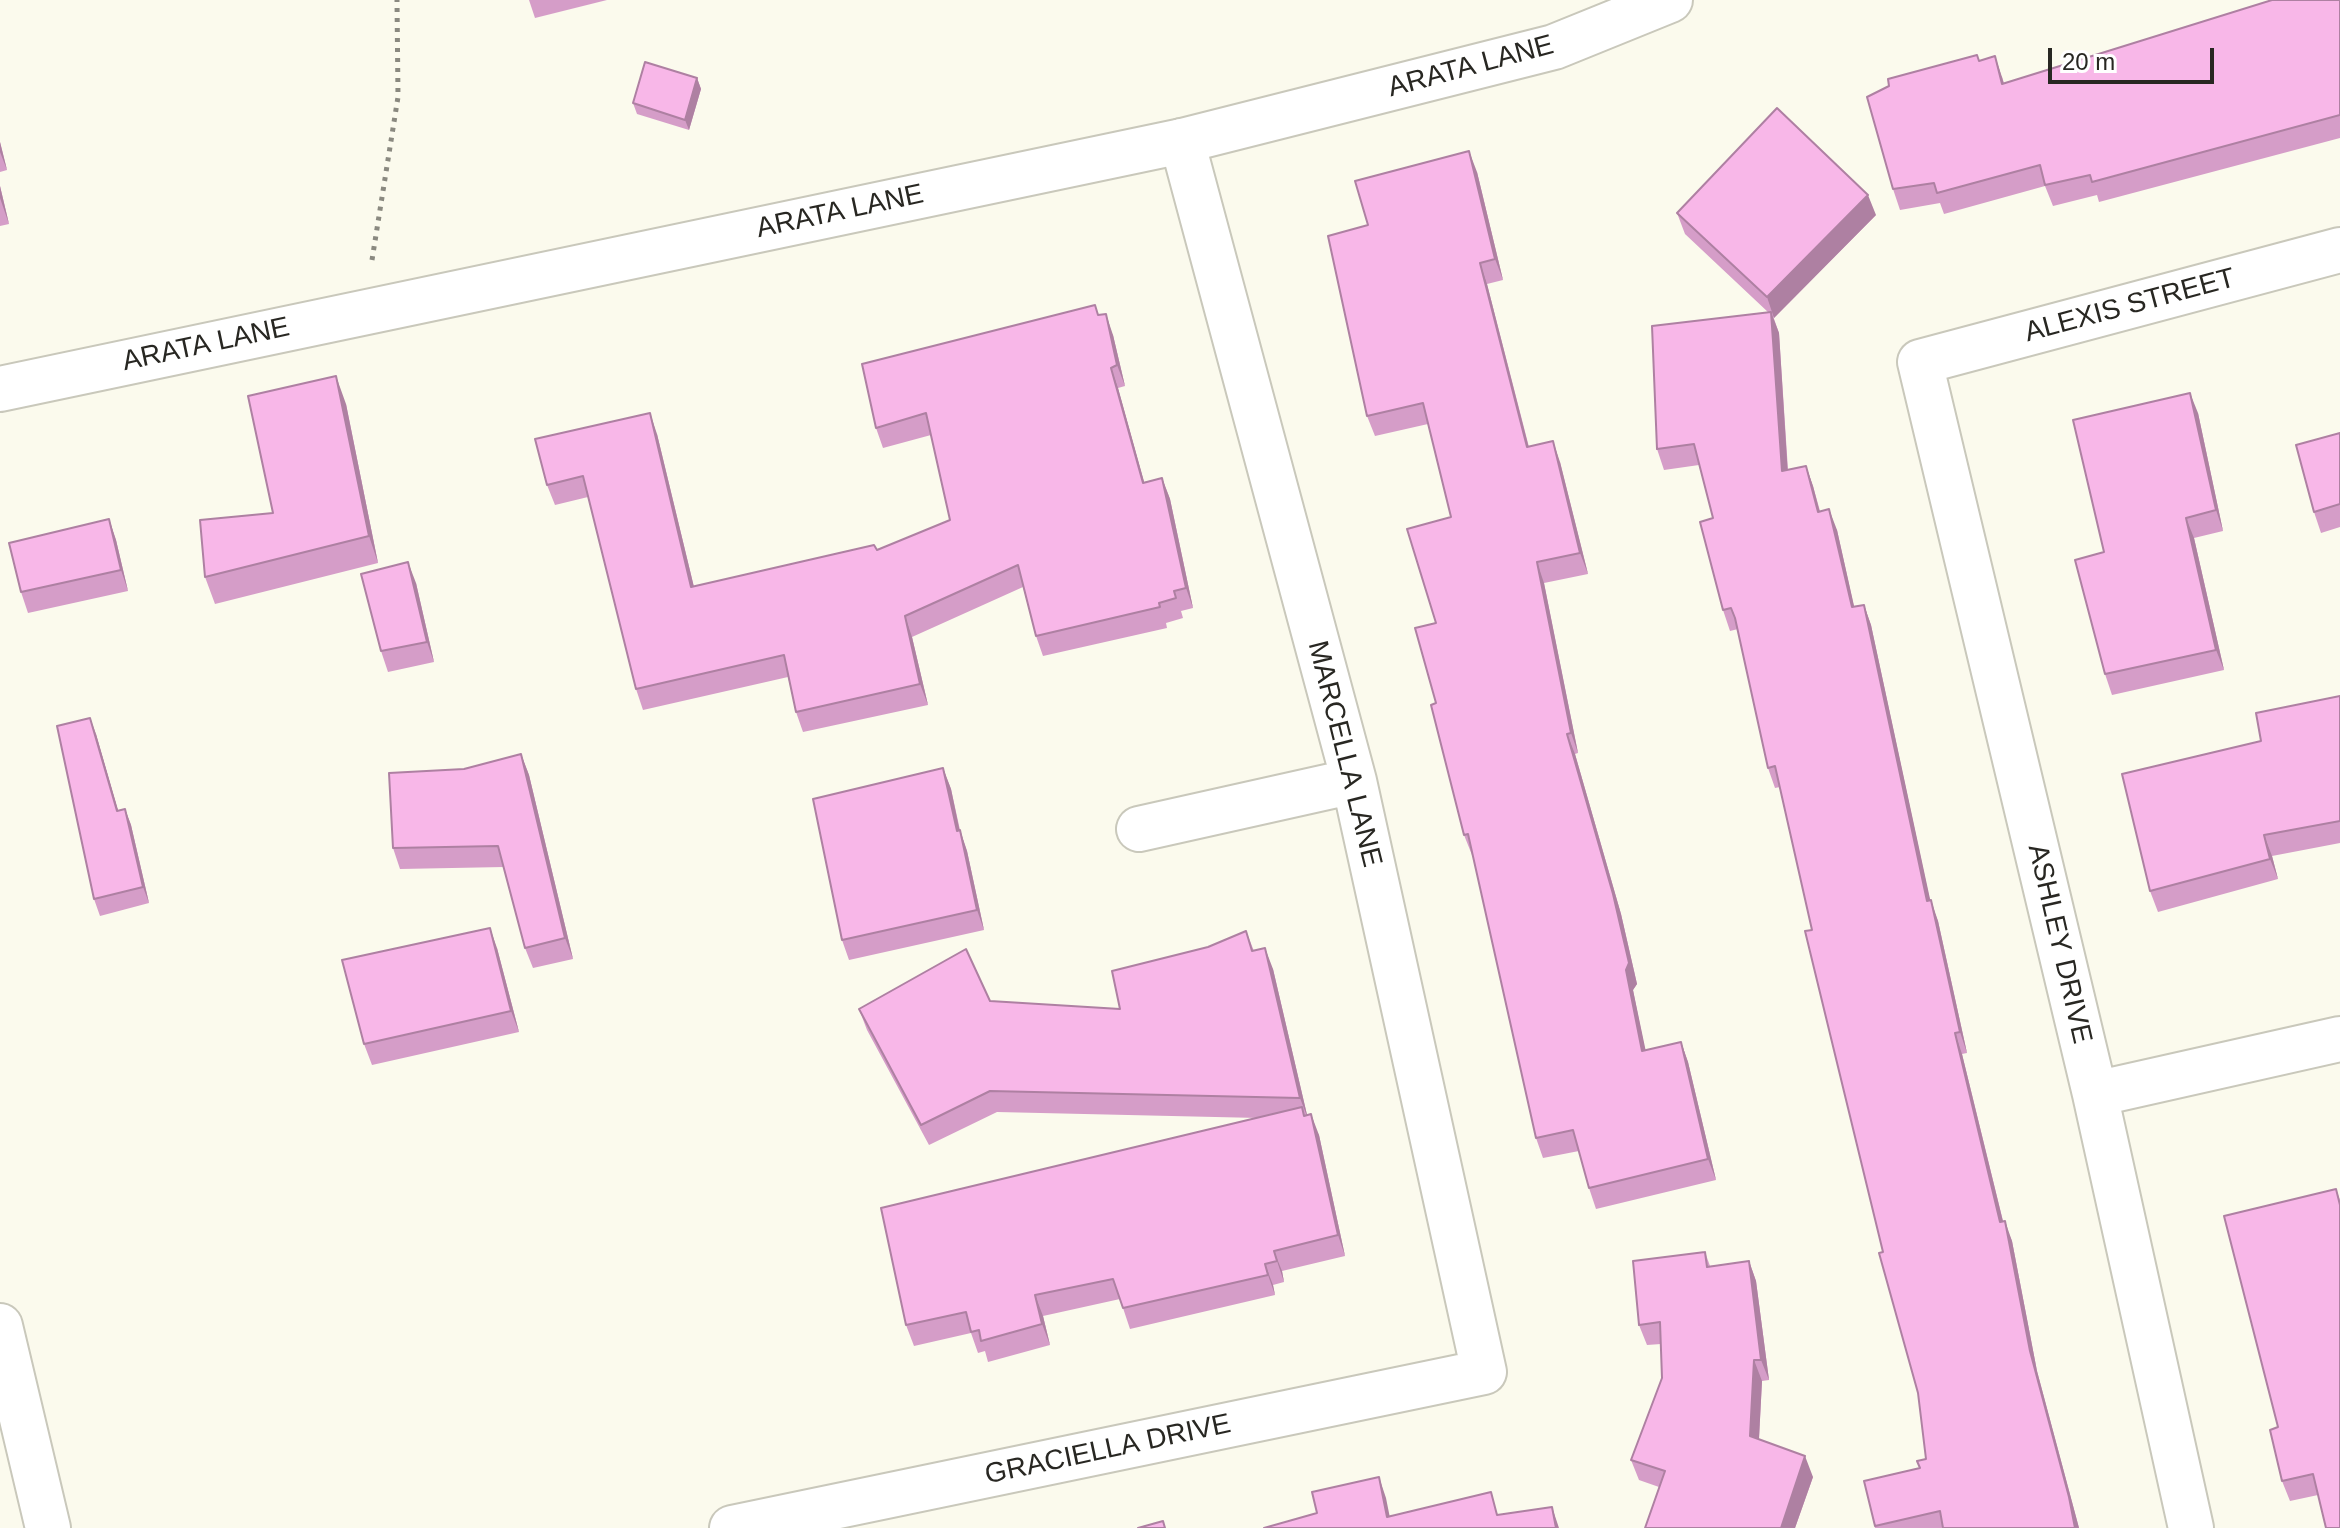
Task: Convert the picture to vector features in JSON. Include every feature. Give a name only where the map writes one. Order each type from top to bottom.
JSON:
[{"type":"street","name":"ARATA LANE","points":[[0,389],[1182,141],[1554,47],[1670,0]]},
{"type":"street","name":"MARCELLA LANE","points":[[1182,141],[1354,781],[1484,1372]]},
{"type":"street","name":"ALEXIS STREET","points":[[1920,362],[2340,250]]},
{"type":"street","name":"ASHLEY DRIVE","points":[[1920,362],[2095,1094],[2191,1528]]},
{"type":"street","points":[[1139,829],[1354,781]]},
{"type":"street","points":[[2095,1094],[2340,1039]]},
{"type":"street","points":[[0,1326],[48,1528]]},
{"type":"street","name":"GRACIELLA DRIVE","points":[[732,1528],[1484,1372]]},
{"type":"path","points":[[363,312],[398,97],[397,0]]},
{"type":"building","points":[[2272,0],[2340,0],[2340,115],[2092,182],[2090,175],[2045,185],[2040,165],[1937,193],[1934,183],[1893,189],[1867,97],[1889,86],[1888,79],[1977,55],[1979,61],[1995,56],[2002,84]]},
{"type":"building","points":[[645,62],[697,78],[685,120],[633,103]]},
{"type":"building","points":[[1777,108],[1868,195],[1767,297],[1677,213]]},
{"type":"building","points":[[1469,151],[1495,259],[1480,263],[1527,447],[1553,441],[1580,553],[1537,562],[1571,733],[1567,734],[1613,894],[1629,963],[1626,970],[1642,1051],[1681,1042],[1708,1159],[1589,1188],[1573,1130],[1536,1138],[1468,834],[1464,835],[1431,705],[1436,703],[1415,628],[1436,623],[1407,529],[1451,517],[1423,403],[1367,416],[1328,236],[1368,225],[1355,181]]},
{"type":"building","points":[[1095,305],[1098,315],[1106,314],[1117,365],[1111,368],[1143,483],[1162,478],[1186,588],[1174,591],[1176,598],[1159,603],[1160,607],[1036,636],[1018,565],[905,616],[920,684],[796,712],[784,655],[636,689],[583,476],[547,485],[535,439],[650,413],[691,587],[874,545],[877,550],[950,520],[926,413],[876,428],[862,364]]},
{"type":"building","points":[[1771,312],[1782,471],[1806,466],[1818,512],[1829,509],[1852,607],[1864,605],[1927,901],[1931,900],[1960,1032],[1955,1033],[2000,1222],[2005,1221],[2030,1351],[2075,1528],[1943,1528],[1940,1511],[1875,1526],[1864,1481],[1920,1468],[1917,1461],[1926,1459],[1918,1393],[1879,1253],[1883,1252],[1805,931],[1812,930],[1775,766],[1768,768],[1735,618],[1731,608],[1723,610],[1700,522],[1713,518],[1694,444],[1657,449],[1652,326]]},
{"type":"building","points":[[336,376],[369,536],[205,577],[200,520],[273,513],[248,396]]},
{"type":"building","points":[[2190,393],[2216,510],[2186,518],[2216,650],[2105,674],[2075,560],[2104,552],[2073,420]]},
{"type":"building","points":[[2340,433],[2340,504],[2314,512],[2296,445]]},
{"type":"building","points":[[109,519],[121,570],[21,592],[9,543]]},
{"type":"building","points":[[408,562],[427,642],[381,651],[361,574]]},
{"type":"building","points":[[2340,696],[2340,821],[2264,835],[2270,859],[2150,891],[2122,774],[2261,741],[2256,713]]},
{"type":"building","points":[[90,718],[117,811],[125,809],[143,887],[94,899],[57,726]]},
{"type":"building","points":[[521,754],[565,938],[525,948],[498,846],[393,848],[389,773],[464,769]]},
{"type":"building","points":[[943,768],[977,910],[842,940],[813,799]]},
{"type":"building","points":[[490,928],[511,1011],[364,1044],[342,960]]},
{"type":"building","points":[[1246,931],[1252,951],[1265,948],[1300,1098],[990,1091],[921,1125],[859,1009],[966,949],[990,1001],[1120,1009],[1112,971],[1208,947]]},
{"type":"building","points":[[1302,1107],[1304,1116],[1311,1114],[1338,1235],[1274,1251],[1277,1261],[1265,1264],[1268,1275],[1123,1308],[1113,1279],[1035,1295],[1042,1324],[981,1341],[979,1330],[971,1332],[966,1312],[906,1325],[881,1208]]},
{"type":"building","points":[[2336,1189],[2340,1205],[2340,1528],[2326,1528],[2313,1474],[2282,1481],[2270,1430],[2278,1427],[2224,1216]]},
{"type":"building","points":[[1705,1252],[1707,1267],[1749,1261],[1761,1360],[1754,1360],[1750,1436],[1805,1456],[1781,1528],[1645,1528],[1665,1471],[1631,1460],[1662,1378],[1660,1322],[1639,1325],[1633,1261]]},
{"type":"building","points":[[1379,1477],[1387,1517],[1491,1492],[1497,1515],[1552,1507],[1556,1528],[1264,1528],[1317,1513],[1312,1492]]},
{"type":"building","points":[[1163,1521],[1165,1528],[1138,1528]]}]
